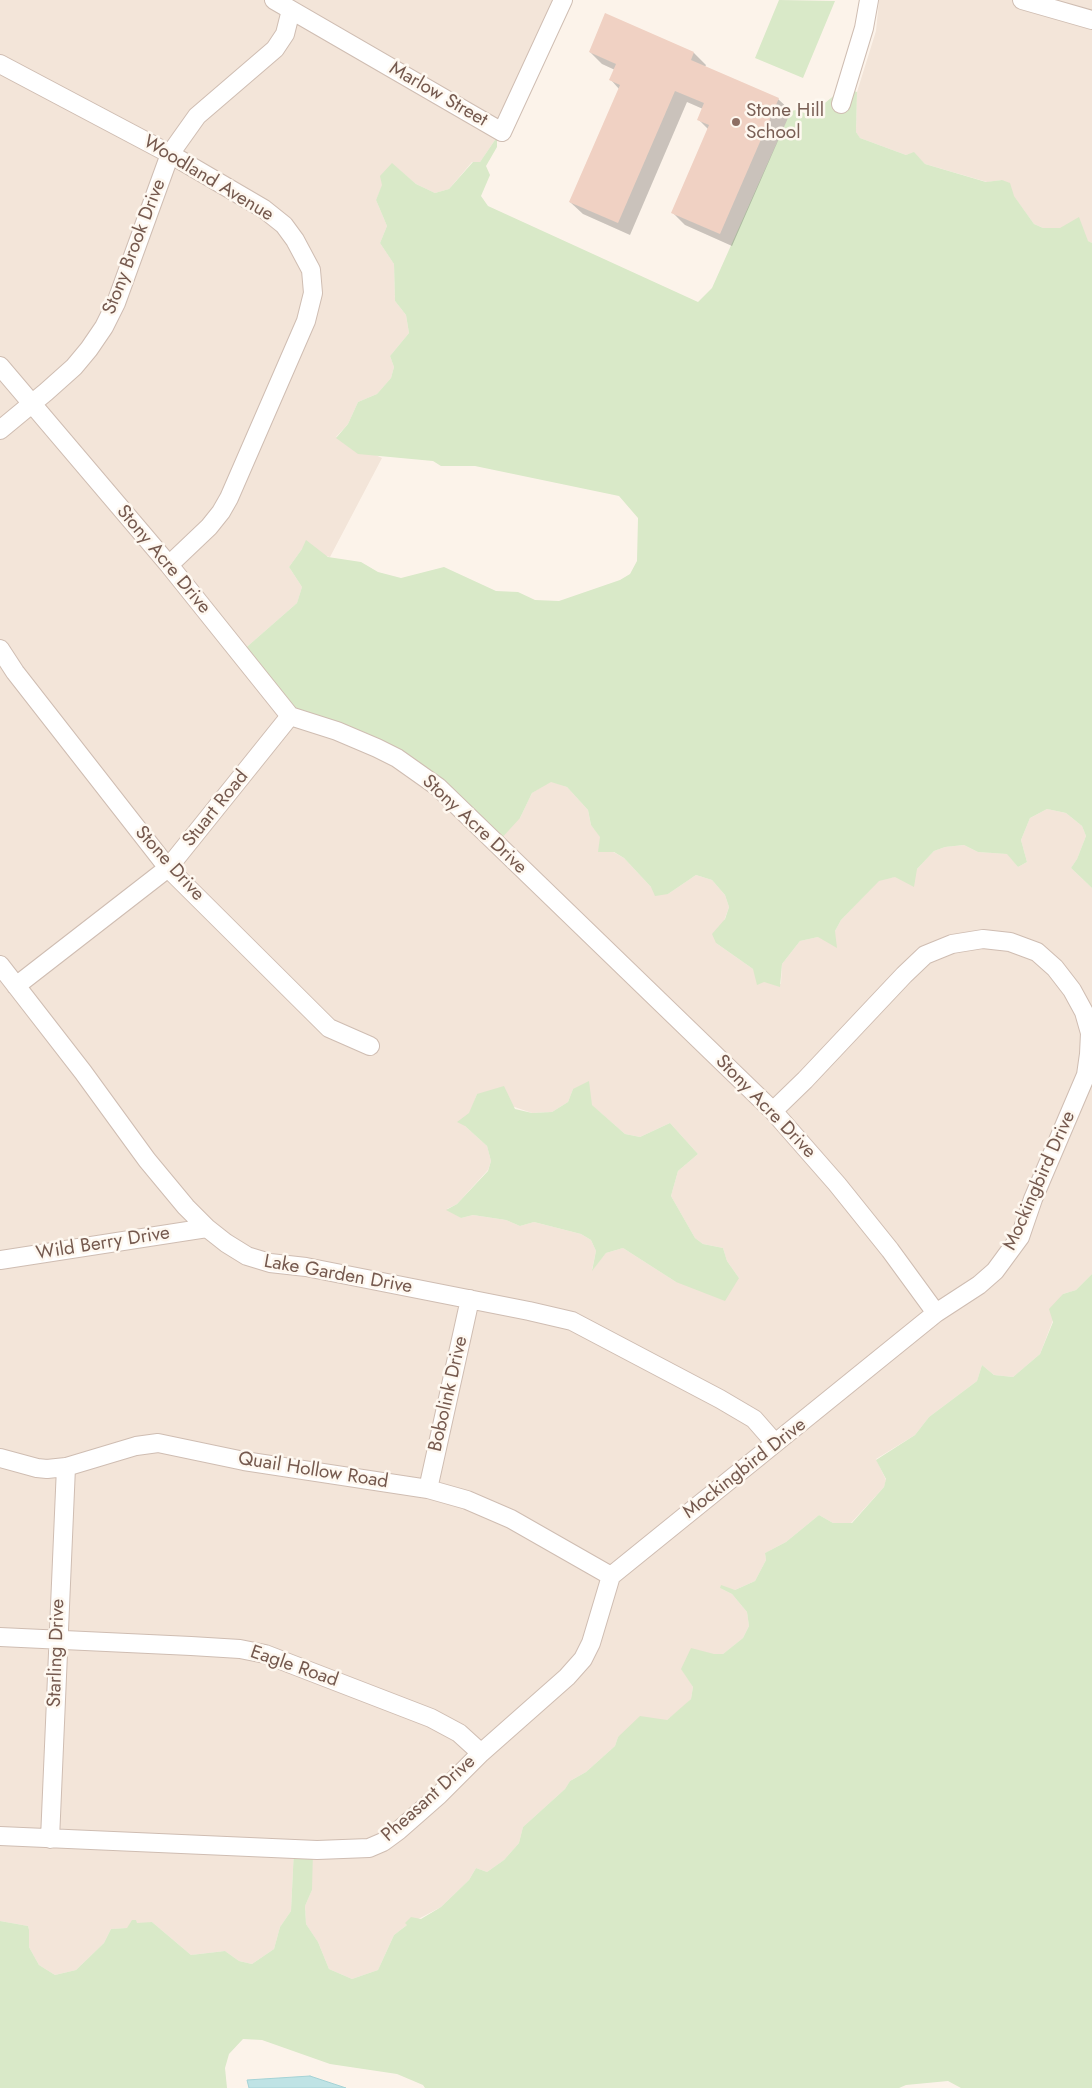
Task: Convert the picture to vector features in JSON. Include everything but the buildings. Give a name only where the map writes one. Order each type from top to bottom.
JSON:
[{"type":"street","name":"Marlow Street","points":[[274,0],[502,132],[564,0]]},
{"type":"street","points":[[842,104],[864,28],[869,0]]},
{"type":"street","points":[[1022,0],[1092,20]]},
{"type":"street","name":"Stony Brook Drive","points":[[0,430],[74,367],[104,327],[116,303],[170,154],[198,116],[275,49],[285,34],[291,10]]},
{"type":"street","name":"Woodland Avenue","points":[[0,64],[170,154],[264,209],[284,225],[295,240],[311,270],[313,293],[306,320],[229,498],[222,512],[209,527],[169,565]]},
{"type":"street","name":"Stony Acre Drive","points":[[0,366],[169,565],[290,716],[337,731],[377,748],[397,758],[438,787],[772,1111],[843,1191],[890,1250],[936,1313]]},
{"type":"street","name":"Stone Drive","points":[[0,649],[15,672],[168,868],[329,1028],[370,1046]]},
{"type":"street","name":"Stuart Road","points":[[16,986],[168,868],[290,716]]},
{"type":"street","name":"Mockingbird Drive","points":[[611,1576],[936,1313],[995,1271],[1020,1237],[1033,1199],[1086,1075],[1090,1033],[1084,1012],[1072,990],[1055,968],[1037,952],[1010,942],[983,939],[952,944],[925,955],[805,1080],[772,1111]]},
{"type":"street","name":"Lake Garden Drive","points":[[0,965],[83,1072],[147,1160],[186,1208],[226,1244],[258,1260],[306,1267],[470,1299],[572,1322],[729,1404],[754,1419],[776,1444]]},
{"type":"street","name":"Wild Berry Drive","points":[[0,1260],[207,1228]]},
{"type":"street","name":"Bobolink Drive","points":[[428,1489],[470,1299]]},
{"type":"street","name":"Quail Hollow Road","points":[[0,1458],[37,1468],[66,1467],[136,1446],[158,1443],[244,1461],[428,1489],[466,1500],[512,1519],[611,1576]]},
{"type":"street","name":"Starling Drive","points":[[50,1839],[66,1467]]},
{"type":"street","name":"Pheasant Drive","points":[[0,1836],[317,1850],[369,1848],[383,1842],[398,1831],[439,1795],[481,1752],[567,1677],[583,1659],[592,1643],[611,1576]]},
{"type":"street","name":"Eagle Road","points":[[0,1637],[240,1649],[265,1654],[431,1718],[459,1734],[481,1752]]},
{"type":"shaded area","points":[[0,0],[558,0],[497,137],[480,162],[472,162],[449,189],[435,193],[416,184],[392,164],[376,200],[387,226],[380,243],[394,264],[395,301],[406,315],[409,333],[390,356],[394,367],[391,378],[377,394],[358,402],[348,424],[336,437],[382,458],[330,557],[302,549],[289,567],[302,587],[297,603],[241,652],[520,818],[532,793],[551,781],[567,787],[588,810],[591,825],[601,837],[601,845],[624,858],[651,887],[668,894],[696,875],[712,880],[725,895],[729,907],[716,943],[753,969],[764,982],[781,984],[782,964],[800,941],[835,931],[841,920],[879,880],[917,869],[934,851],[945,847],[964,845],[978,852],[1008,854],[1018,867],[1027,862],[1021,840],[1030,818],[1047,809],[1066,813],[1082,826],[1086,836],[1077,859],[1071,868],[1092,888],[1092,1274],[1076,1290],[1063,1294],[1040,1354],[1013,1377],[994,1375],[982,1365],[977,1381],[929,1417],[915,1435],[876,1459],[886,1480],[884,1487],[851,1523],[833,1523],[819,1515],[786,1542],[765,1553],[766,1560],[755,1581],[735,1590],[720,1588],[732,1594],[747,1612],[749,1626],[743,1638],[723,1654],[714,1654],[682,1669],[693,1687],[691,1699],[667,1720],[618,1737],[615,1746],[586,1772],[570,1781],[565,1789],[523,1827],[519,1843],[504,1860],[487,1872],[476,1868],[469,1880],[441,1907],[407,1925],[394,1935],[378,1970],[352,1979],[329,1969],[318,1942],[306,1924],[305,1906],[312,1890],[294,1849],[291,1911],[280,1927],[274,1949],[252,1964],[239,1961],[225,1951],[191,1955],[152,1922],[127,1928],[111,1929],[104,1943],[76,1970],[55,1975],[39,1965],[29,1947],[28,1926],[0,1921]],"holes":[[[573,1089],[625,1134],[640,1137],[670,1123],[698,1154],[678,1171],[671,1196],[695,1238],[703,1244],[723,1248],[727,1261],[739,1278],[676,1282],[623,1248],[606,1253],[592,1270],[596,1251],[591,1240],[581,1234],[534,1222],[520,1226],[506,1220],[473,1215],[461,1218],[447,1209],[457,1204],[488,1170],[491,1161],[487,1146],[465,1126],[477,1094],[532,1113],[552,1112],[568,1102]]]},
{"type":"shaded area","points":[[879,0],[1092,0],[1092,243],[1060,228],[1043,228],[1034,224],[1002,180],[987,182],[925,164],[914,153],[906,155],[860,138],[856,132],[857,92],[876,31]]},
{"type":"green space","points":[[779,0],[835,1],[803,78],[755,58]]},
{"type":"green space","points":[[857,92],[856,132],[860,138],[906,155],[914,152],[925,164],[986,182],[1002,180],[1010,183],[1014,196],[1034,224],[1043,228],[1060,228],[1079,217],[1088,241],[1092,243],[1092,888],[1071,868],[1077,859],[1086,836],[1082,826],[1066,813],[1047,809],[1030,818],[1021,840],[1027,862],[1018,867],[1007,854],[978,852],[964,845],[945,847],[934,851],[917,869],[914,887],[895,877],[879,881],[841,920],[835,931],[837,948],[818,937],[800,941],[782,964],[780,987],[764,982],[757,985],[753,969],[716,943],[712,934],[725,919],[729,907],[725,895],[712,880],[696,875],[668,894],[655,896],[651,887],[624,858],[614,852],[598,852],[600,837],[591,825],[588,810],[567,787],[551,782],[532,793],[520,818],[499,841],[435,783],[289,715],[241,652],[297,603],[302,587],[289,567],[306,540],[328,557],[361,562],[378,572],[401,578],[444,567],[496,591],[518,592],[535,600],[559,601],[620,580],[630,574],[637,561],[638,518],[619,496],[475,466],[441,466],[433,461],[358,454],[336,438],[348,424],[358,402],[377,394],[391,378],[394,367],[390,356],[409,333],[406,315],[395,301],[394,264],[380,243],[387,226],[376,200],[382,185],[380,176],[392,163],[416,184],[435,193],[449,189],[473,162],[480,162],[497,137],[497,147],[486,166],[490,175],[481,196],[488,206],[698,302],[712,288],[791,111],[796,110],[810,115],[836,94]]},
{"type":"green space","points":[[589,1081],[592,1105],[625,1134],[640,1137],[670,1123],[698,1154],[678,1171],[671,1196],[695,1238],[703,1244],[723,1248],[727,1261],[739,1278],[725,1301],[676,1282],[623,1248],[606,1253],[592,1271],[596,1251],[591,1240],[581,1234],[534,1222],[520,1226],[506,1220],[473,1215],[461,1218],[446,1210],[457,1204],[488,1171],[491,1161],[487,1146],[465,1126],[457,1122],[469,1113],[477,1094],[504,1086],[515,1109],[532,1113],[552,1112],[568,1102],[573,1089]]},
{"type":"green space","points":[[1092,1274],[1092,2088],[961,2088],[948,2081],[906,2085],[899,2088],[425,2088],[423,2085],[397,2074],[330,2064],[262,2040],[243,2039],[229,2054],[225,2068],[227,2088],[0,2088],[0,1921],[28,1926],[29,1947],[39,1965],[55,1975],[76,1970],[104,1943],[111,1929],[127,1928],[132,1920],[136,1920],[137,1923],[152,1922],[191,1955],[225,1951],[239,1961],[252,1964],[274,1949],[280,1927],[291,1911],[294,1849],[313,1851],[312,1890],[305,1906],[306,1924],[318,1942],[329,1969],[352,1979],[378,1970],[394,1935],[407,1925],[405,1923],[411,1917],[421,1919],[441,1907],[469,1880],[476,1868],[487,1872],[504,1860],[519,1843],[523,1827],[565,1789],[570,1781],[586,1772],[615,1746],[618,1737],[640,1716],[667,1720],[691,1699],[693,1687],[681,1669],[691,1648],[714,1654],[723,1654],[743,1638],[749,1626],[747,1612],[732,1594],[720,1588],[721,1585],[735,1590],[755,1581],[766,1560],[765,1553],[786,1542],[819,1515],[833,1523],[852,1523],[884,1487],[886,1479],[876,1460],[915,1435],[929,1417],[977,1381],[982,1365],[994,1375],[1013,1377],[1040,1354],[1053,1322],[1049,1309],[1063,1294],[1076,1290]]},
{"type":"water","points":[[310,2076],[346,2088],[249,2088],[247,2080]]},
{"type":"place","name":"Stone Hill School","points":[[736,122]]}]
